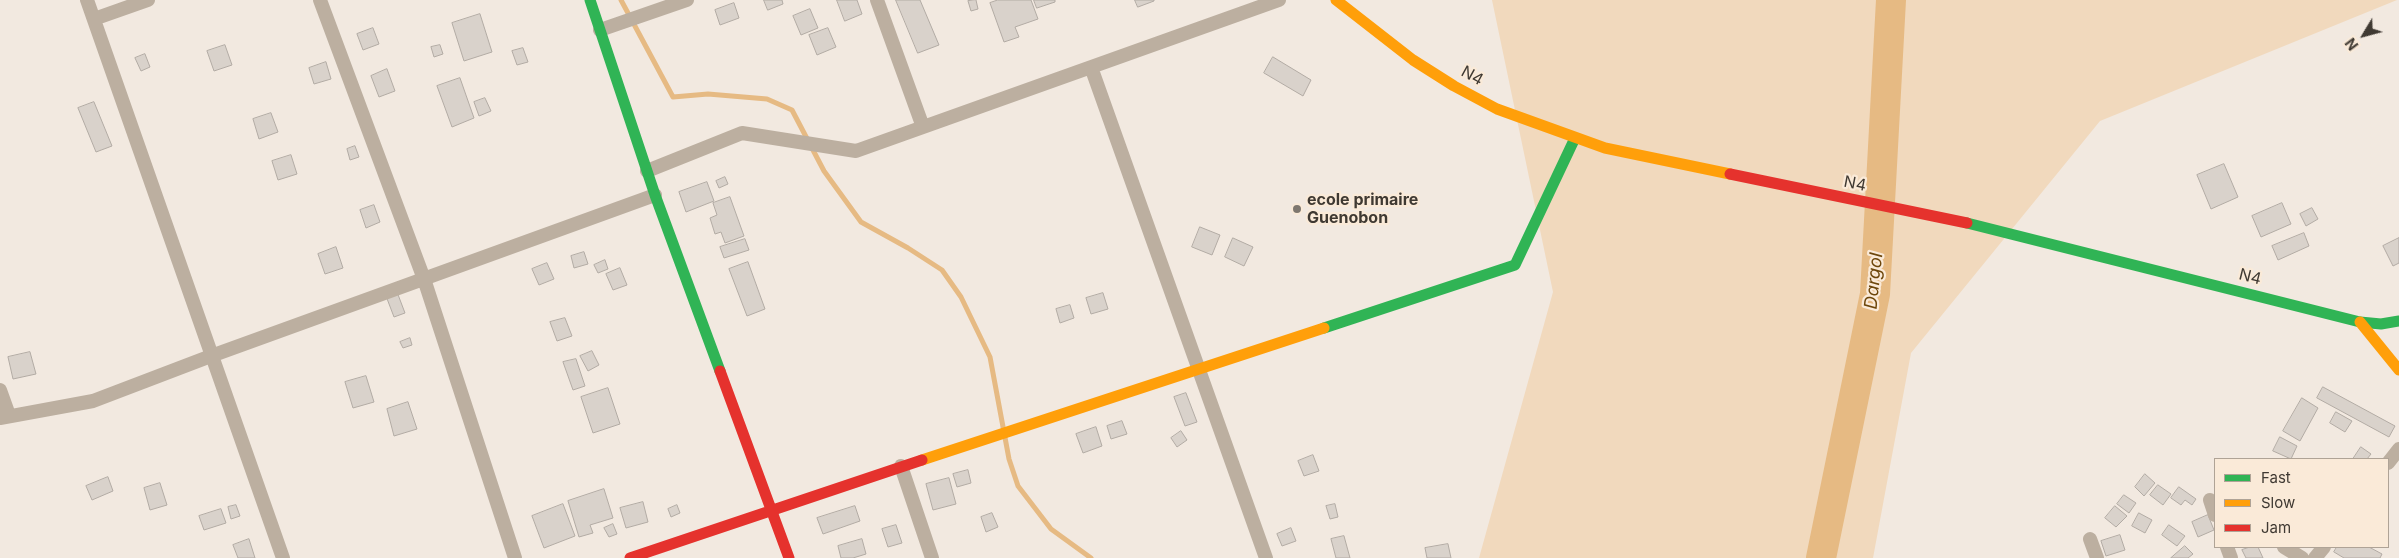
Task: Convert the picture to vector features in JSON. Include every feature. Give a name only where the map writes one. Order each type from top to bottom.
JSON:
[{"type":"main road","points":[[590,0],[655,195],[789,558]]},
{"type":"main road","name":"N4","points":[[1336,0],[1368,28],[1445,80],[1496,108],[1605,148],[1960,221],[2360,322],[2381,324],[2399,321]]},
{"type":"main road","points":[[630,558],[901,466],[1516,265],[1575,138]]},
{"type":"main road","points":[[2360,322],[2399,370]]},
{"type":"street","points":[[87,0],[283,558]]},
{"type":"street","points":[[94,19],[148,0]]},
{"type":"street","points":[[320,0],[424,279],[515,558]]},
{"type":"street","points":[[600,30],[687,0]]},
{"type":"street","points":[[876,0],[923,127]]},
{"type":"street","points":[[647,171],[742,133],[856,151],[1280,0]]},
{"type":"street","points":[[1091,67],[1200,368],[1266,558]]},
{"type":"street","points":[[0,390],[4,416],[93,401],[211,356],[655,195]]},
{"type":"street","points":[[2389,462],[2399,449]]},
{"type":"street","points":[[901,466],[932,558]]},
{"type":"street","points":[[2214,503],[2210,500],[2214,512]]},
{"type":"street","points":[[2090,539],[2096,558]]},
{"type":"street","points":[[2286,548],[2302,558]]},
{"type":"street","points":[[2315,558],[2323,548]]},
{"type":"shaded area","points":[[1492,0],[2397,0],[2100,121],[1911,353],[1873,558],[1479,558],[1553,292]]},
{"type":"building","points":[[764,0],[782,0],[783,4],[768,10]]},
{"type":"building","points":[[837,0],[857,0],[862,14],[845,21]]},
{"type":"building","points":[[896,0],[920,0],[939,45],[918,53]]},
{"type":"building","points":[[976,0],[978,9],[971,11],[968,1]]},
{"type":"building","points":[[998,0],[1031,0],[1038,19],[1015,27],[1019,37],[1004,42],[990,3]]},
{"type":"building","points":[[1034,0],[1055,0],[1055,2],[1037,8]]},
{"type":"building","points":[[1135,0],[1154,0],[1154,1],[1138,7]]},
{"type":"building","points":[[734,3],[739,18],[720,25],[715,10]]},
{"type":"building","points":[[810,9],[818,28],[801,35],[793,16]]},
{"type":"building","points":[[480,14],[492,52],[464,61],[452,23]]},
{"type":"building","points":[[373,28],[379,44],[363,50],[357,34]]},
{"type":"building","points":[[828,28],[836,47],[817,55],[809,35]]},
{"type":"building","points":[[225,45],[232,65],[214,71],[207,51]]},
{"type":"building","points":[[440,45],[443,54],[434,57],[431,47]]},
{"type":"building","points":[[523,48],[528,62],[517,65],[512,51]]},
{"type":"building","points":[[145,54],[150,67],[141,71],[135,58]]},
{"type":"building","points":[[1273,57],[1311,80],[1303,96],[1264,73]]},
{"type":"building","points":[[326,62],[331,79],[314,84],[309,68]]},
{"type":"building","points":[[387,69],[395,91],[379,97],[371,76]]},
{"type":"building","points":[[460,78],[474,118],[452,127],[437,86]]},
{"type":"building","points":[[485,98],[491,111],[479,116],[474,102]]},
{"type":"building","points":[[94,102],[112,146],[96,152],[78,108]]},
{"type":"building","points":[[271,113],[278,132],[259,139],[253,119]]},
{"type":"building","points":[[355,146],[359,157],[350,160],[347,149]]},
{"type":"building","points":[[291,155],[297,174],[278,180],[272,161]]},
{"type":"building","points":[[2224,164],[2238,197],[2211,209],[2197,175]]},
{"type":"building","points":[[725,177],[728,184],[719,188],[716,181]]},
{"type":"building","points":[[707,182],[714,201],[686,212],[679,192]]},
{"type":"building","points":[[730,197],[744,236],[725,243],[721,232],[715,234],[710,218],[717,215],[713,203]]},
{"type":"building","points":[[2282,203],[2291,224],[2261,237],[2252,216]]},
{"type":"building","points":[[374,205],[380,222],[366,228],[360,210]]},
{"type":"building","points":[[2312,208],[2318,219],[2306,226],[2300,214]]},
{"type":"building","points":[[1200,227],[1220,235],[1212,255],[1192,247]]},
{"type":"building","points":[[2304,233],[2309,246],[2278,260],[2272,246]]},
{"type":"building","points":[[1233,238],[1253,247],[1244,266],[1225,257]]},
{"type":"building","points":[[2399,238],[2399,263],[2393,266],[2383,246]]},
{"type":"building","points":[[745,239],[749,250],[724,258],[720,247]]},
{"type":"building","points":[[336,247],[343,268],[325,274],[318,254]]},
{"type":"building","points":[[584,252],[588,264],[574,268],[571,256]]},
{"type":"building","points":[[605,260],[608,269],[598,273],[594,265]]},
{"type":"building","points":[[748,262],[765,309],[747,316],[729,269]]},
{"type":"building","points":[[547,263],[554,279],[539,285],[532,269]]},
{"type":"building","points":[[620,268],[627,285],[613,290],[606,274]]},
{"type":"building","points":[[397,292],[405,313],[394,317],[386,296]]},
{"type":"building","points":[[1103,293],[1108,309],[1091,314],[1086,298]]},
{"type":"building","points":[[1070,305],[1074,318],[1060,323],[1056,309]]},
{"type":"building","points":[[565,318],[572,336],[557,341],[550,322]]},
{"type":"building","points":[[410,338],[412,345],[403,348],[400,342]]},
{"type":"building","points":[[592,351],[599,365],[588,371],[580,356]]},
{"type":"building","points":[[30,352],[36,374],[13,379],[8,357]]},
{"type":"building","points":[[576,359],[585,386],[573,390],[563,362]]},
{"type":"building","points":[[366,376],[374,402],[353,408],[345,382]]},
{"type":"building","points":[[2323,387],[2395,426],[2389,437],[2317,398]]},
{"type":"building","points":[[608,388],[620,424],[593,433],[581,397]]},
{"type":"building","points":[[1186,393],[1197,422],[1185,426],[1174,397]]},
{"type":"building","points":[[2302,398],[2318,408],[2300,441],[2283,431]]},
{"type":"building","points":[[408,402],[417,429],[394,436],[387,409]]},
{"type":"building","points":[[2336,412],[2352,421],[2345,432],[2330,423]]},
{"type":"building","points":[[1122,421],[1127,434],[1111,439],[1107,426]]},
{"type":"building","points":[[1096,427],[1102,446],[1083,453],[1076,434]]},
{"type":"building","points":[[1181,431],[1187,440],[1177,447],[1171,438]]},
{"type":"building","points":[[2280,437],[2297,446],[2291,458],[2273,451]]},
{"type":"building","points":[[2361,447],[2371,454],[2368,458],[2354,458]]},
{"type":"building","points":[[1313,455],[1319,471],[1304,476],[1298,461]]},
{"type":"building","points":[[968,470],[971,483],[957,487],[953,474]]},
{"type":"building","points":[[2145,474],[2155,483],[2144,496],[2135,487]]},
{"type":"building","points":[[108,477],[113,491],[92,500],[86,486]]},
{"type":"building","points":[[949,478],[956,504],[933,510],[926,484]]},
{"type":"building","points":[[160,483],[167,505],[150,510],[144,488]]},
{"type":"building","points":[[2158,485],[2171,494],[2163,505],[2150,495]]},
{"type":"building","points":[[2179,487],[2196,499],[2192,505],[2185,500],[2181,505],[2171,498]]},
{"type":"building","points":[[604,489],[613,518],[590,525],[593,533],[579,537],[568,501]]},
{"type":"building","points":[[2124,495],[2136,503],[2129,513],[2117,504]]},
{"type":"building","points":[[643,502],[648,522],[626,528],[620,508]]},
{"type":"building","points":[[563,504],[575,536],[544,548],[532,516]]},
{"type":"building","points":[[1335,504],[1338,517],[1330,519],[1326,506]]},
{"type":"building","points":[[236,505],[240,516],[231,519],[228,507]]},
{"type":"building","points":[[677,505],[680,513],[671,517],[668,509]]},
{"type":"building","points":[[855,506],[860,521],[823,534],[817,518]]},
{"type":"building","points":[[2115,506],[2127,516],[2116,527],[2105,518]]},
{"type":"building","points":[[221,509],[226,523],[204,530],[199,516]]},
{"type":"building","points":[[992,513],[998,527],[986,532],[981,517]]},
{"type":"building","points":[[2139,513],[2152,520],[2145,533],[2132,526]]},
{"type":"building","points":[[2208,515],[2214,530],[2198,537],[2192,522]]},
{"type":"building","points":[[613,524],[617,534],[609,537],[604,528]]},
{"type":"building","points":[[896,525],[902,543],[888,547],[882,529]]},
{"type":"building","points":[[2169,525],[2185,536],[2177,546],[2162,535]]},
{"type":"building","points":[[1291,528],[1296,541],[1282,546],[1277,534]]},
{"type":"building","points":[[2120,535],[2125,550],[2106,556],[2101,541]]},
{"type":"building","points":[[1344,536],[1350,558],[1336,558],[1331,539]]},
{"type":"building","points":[[249,539],[255,558],[238,558],[233,545]]},
{"type":"building","points":[[862,539],[866,554],[853,558],[841,558],[838,546]]},
{"type":"building","points":[[1448,544],[1451,558],[1427,558],[1425,548]]},
{"type":"building","points":[[2185,546],[2193,554],[2188,558],[2171,558]]},
{"type":"building","points":[[2258,548],[2263,558],[2246,558],[2242,550]]},
{"type":"building","points":[[2336,548],[2371,548],[2382,554],[2380,558],[2344,558],[2334,552]]},
{"type":"waterway","points":[[621,0],[673,97],[708,94],[767,99],[792,110],[824,171],[861,222],[908,248],[942,270],[961,297],[990,357],[1009,459],[1018,486],[1051,529],[1091,558]]},
{"type":"waterway","name":"Dargol","points":[[1821,558],[1875,294],[1891,0]]},
{"type":"traffic: fast","points":[[590,0],[655,195],[720,371]]},
{"type":"traffic: fast","points":[[1324,328],[1515,265],[1575,138]]},
{"type":"traffic: fast","points":[[1967,223],[2360,322],[2381,324],[2399,321]]},
{"type":"traffic: slow","points":[[1336,0],[1413,60],[1454,86],[1497,109],[1605,148],[1730,174]]},
{"type":"traffic: slow","points":[[2360,322],[2399,370]]},
{"type":"traffic: slow","points":[[922,460],[1324,328]]},
{"type":"traffic: jam","points":[[1730,174],[1967,223]]},
{"type":"traffic: jam","points":[[720,371],[789,558]]},
{"type":"traffic: jam","points":[[630,558],[922,460]]},
{"type":"place","name":"ecole primaire Guenobon","points":[[1297,209]]}]
